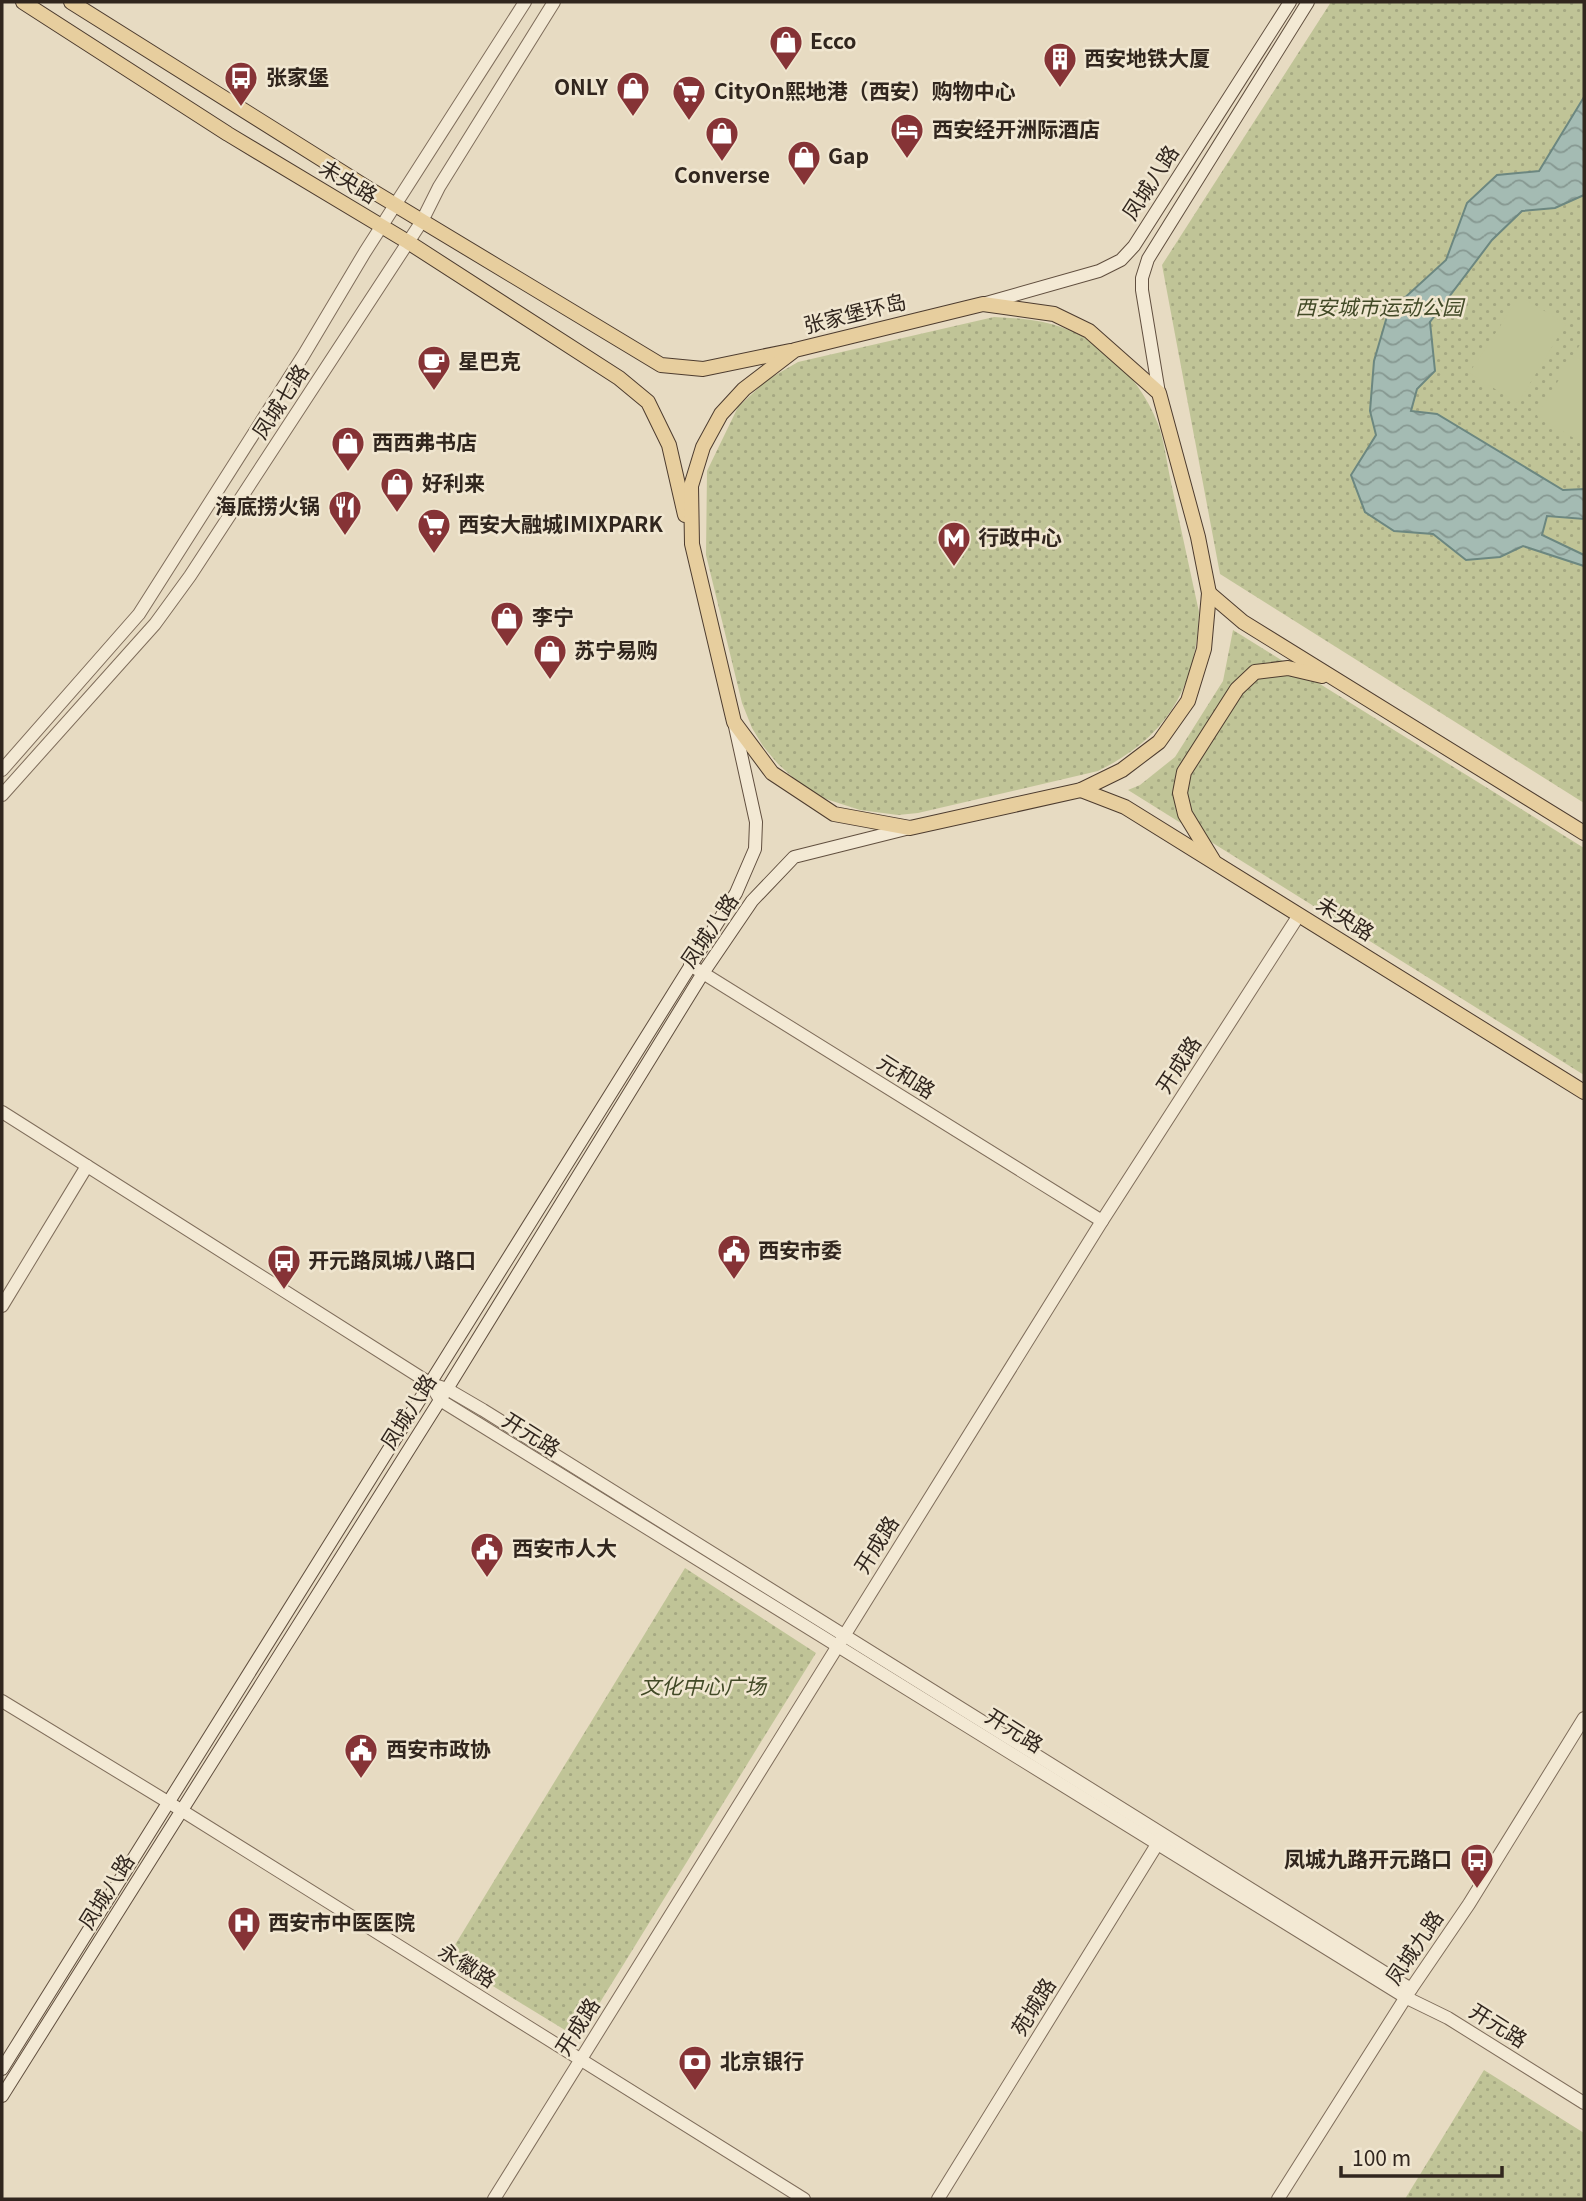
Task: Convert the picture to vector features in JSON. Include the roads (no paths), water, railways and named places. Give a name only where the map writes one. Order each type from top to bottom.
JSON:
[{"type":"main road","name":"未央路","points":[[23,2],[228,134],[408,242],[620,378],[648,402],[669,445],[692,544]]},
{"type":"main road","name":"未央路","points":[[71,2],[422,221],[661,365],[704,369],[795,350]]},
{"type":"main road","name":"张家堡环岛","points":[[983,304],[1054,314],[1089,331],[1159,393],[1194,523],[1209,593],[1204,649],[1188,701],[1159,742],[1122,770],[1081,790],[911,828],[834,814],[772,773],[734,722],[692,544],[691,486],[703,447],[721,414],[744,388],[795,350],[983,304]]},
{"type":"main road","points":[[1209,593],[1243,622],[1584,833]]},
{"type":"main road","points":[[1214,863],[1185,814],[1180,793],[1184,772],[1237,689],[1255,672],[1288,668],[1337,679]]},
{"type":"main road","name":"未央路","points":[[1081,790],[1125,807],[1584,1092]]},
{"type":"street","name":"凤城七路","points":[[2,770],[139,614],[303,356],[395,204],[525,2]]},
{"type":"street","name":"凤城七路","points":[[2,794],[155,624],[190,576],[422,221],[439,187],[554,2]]},
{"type":"street","name":"凤城八路","points":[[983,304],[1099,271],[1121,260],[1134,246],[1290,2]]},
{"type":"street","name":"凤城八路","points":[[1159,393],[1142,290],[1142,278],[1148,259],[1308,2]]},
{"type":"street","name":"凤城八路","points":[[2,2069],[736,893],[755,849],[756,822],[734,722]]},
{"type":"street","name":"凤城八路","points":[[2,2096],[444,1394],[703,974],[752,901],[794,857],[911,828]]},
{"type":"street","name":"开成路","points":[[494,2199],[1102,1221],[1299,915]]},
{"type":"street","name":"元和路","points":[[690,965],[1102,1221]]},
{"type":"street","name":"开元路","points":[[2,1112],[431,1384],[516,1449],[841,1640],[1584,2103]]},
{"type":"street","points":[[2,1306],[87,1166]]},
{"type":"street","name":"永徽路","points":[[2,1701],[804,2199]]},
{"type":"street","name":"凤城九路","points":[[1278,2199],[1408,1993],[1469,1904],[1584,1718]]},
{"type":"street","name":"苑城路","points":[[938,2199],[1161,1839]]},
{"type":"water","points":[[1584,97],[1584,195],[1555,208],[1522,211],[1492,240],[1430,322],[1435,371],[1417,389],[1411,411],[1437,414],[1563,490],[1584,489],[1584,519],[1547,516],[1542,535],[1584,555],[1584,566],[1523,546],[1500,557],[1466,560],[1433,534],[1394,531],[1365,512],[1351,475],[1376,435],[1370,411],[1374,361],[1388,313],[1446,260],[1467,203],[1497,175],[1539,171]]},
{"type":"place","name":"Ecco","points":[[786,72]]},
{"type":"place","name":"西安地铁大厦","points":[[1060,89]]},
{"type":"place","name":"张家堡","points":[[241,108]]},
{"type":"place","name":"ONLY","points":[[633,118]]},
{"type":"place","name":"CityOn熙地港（西安）购物中心","points":[[689,122]]},
{"type":"place","name":"西安经开洲际酒店","points":[[907,160]]},
{"type":"place","name":"Converse","points":[[722,163]]},
{"type":"place","name":"Gap","points":[[804,187]]},
{"type":"place","name":"星巴克","points":[[434,392]]},
{"type":"place","name":"西西弗书店","points":[[348,473]]},
{"type":"place","name":"好利来","points":[[397,514]]},
{"type":"place","name":"海底捞火锅","points":[[345,537]]},
{"type":"place","name":"西安大融城IMIXPARK","points":[[434,555]]},
{"type":"place","name":"行政中心","points":[[954,568]]},
{"type":"place","name":"李宁","points":[[507,648]]},
{"type":"place","name":"苏宁易购","points":[[550,681]]},
{"type":"place","name":"西安市委","points":[[734,1281]]},
{"type":"place","name":"开元路凤城八路口","points":[[284,1291]]},
{"type":"place","name":"西安市人大","points":[[487,1579]]},
{"type":"place","name":"西安市政协","points":[[361,1780]]},
{"type":"place","name":"凤城九路开元路口","points":[[1477,1890]]},
{"type":"place","name":"西安市中医医院","points":[[244,1953]]},
{"type":"place","name":"北京银行","points":[[695,2092]]},
{"type":"park label","name":"西安城市运动公园","points":[[1379,308]]},
{"type":"park label","name":"文化中心广场","points":[[703,1687]]}]
